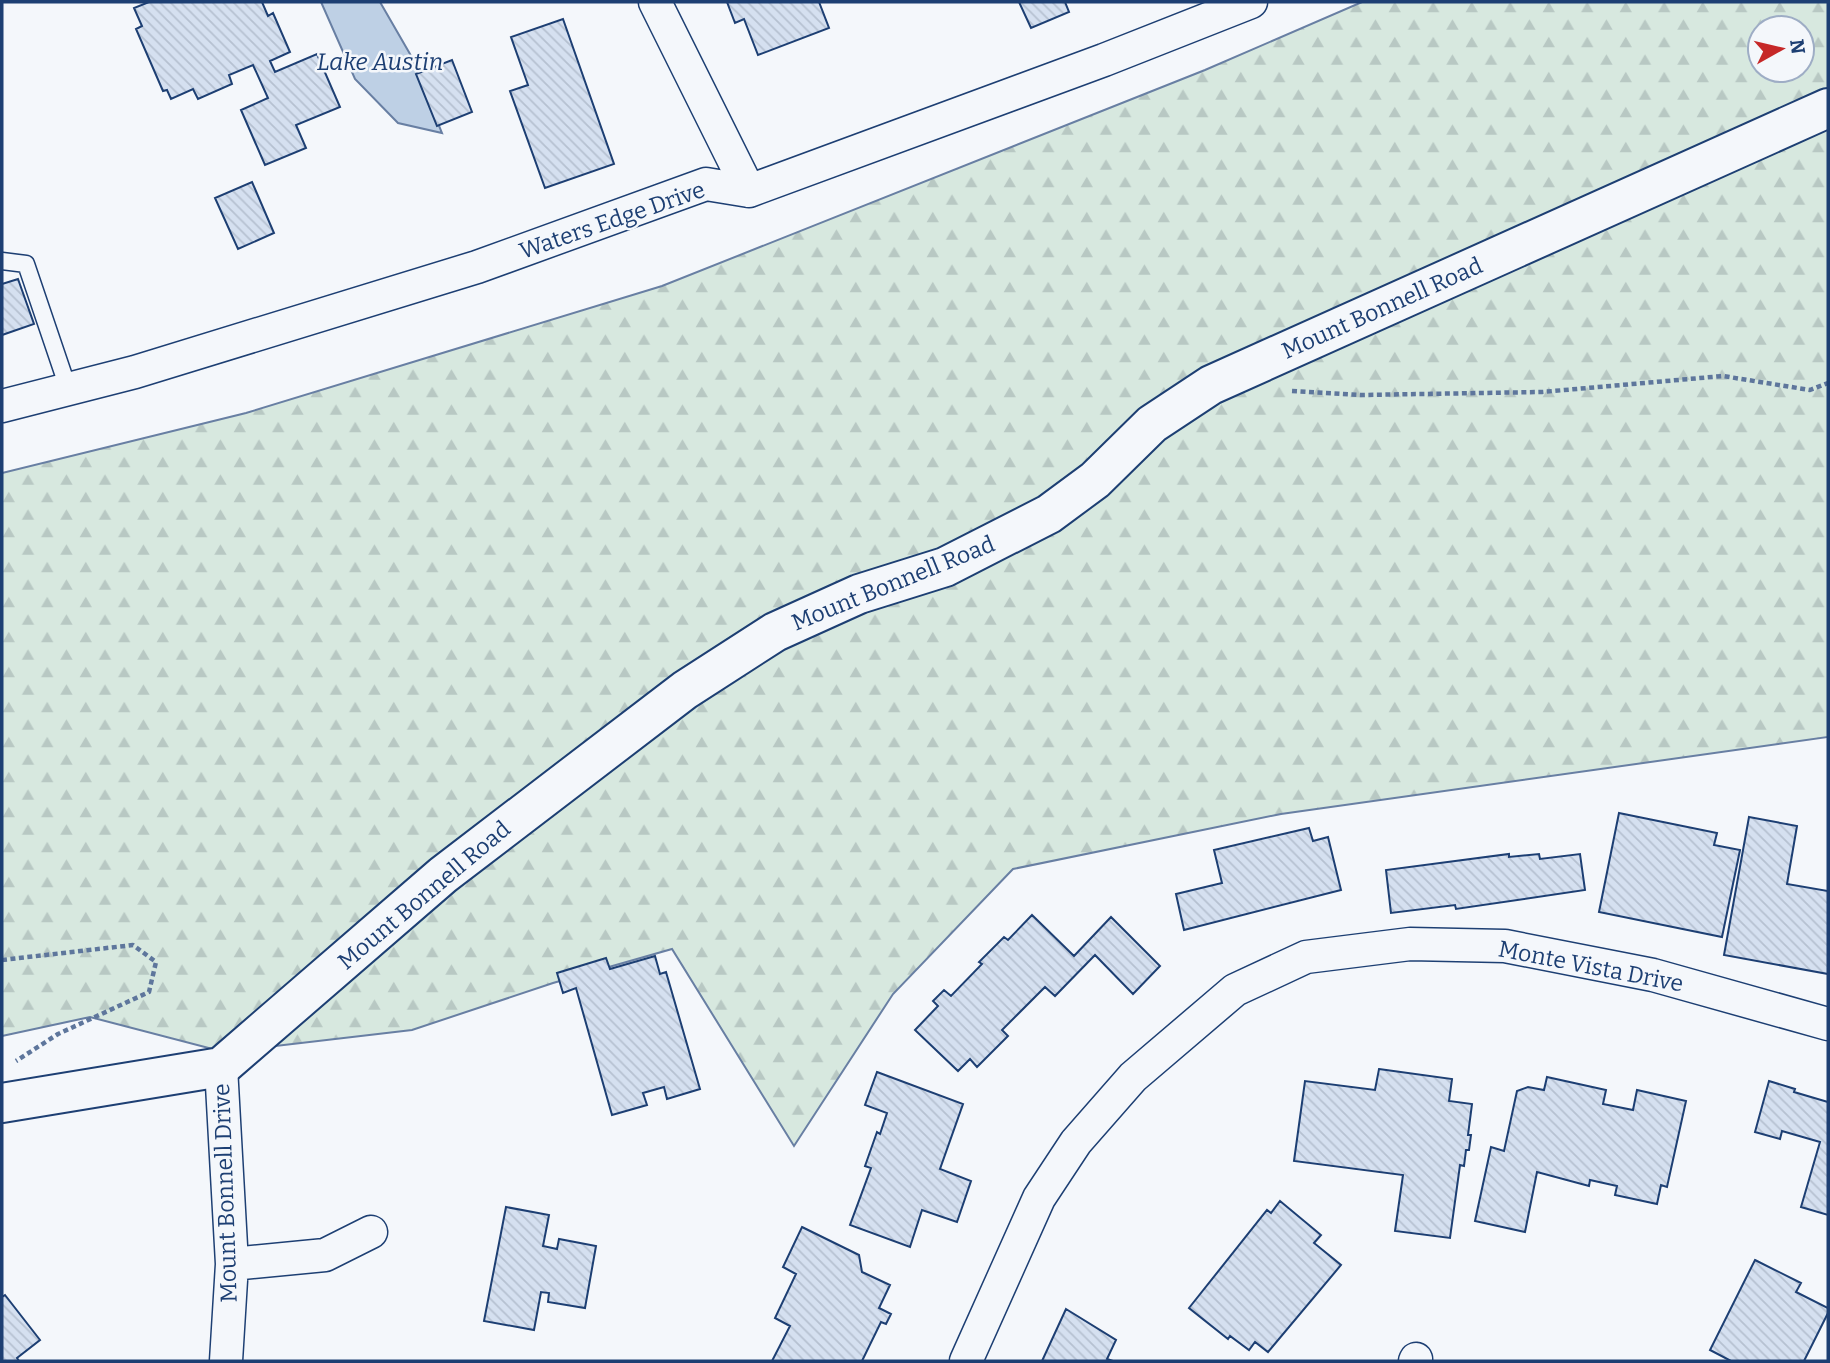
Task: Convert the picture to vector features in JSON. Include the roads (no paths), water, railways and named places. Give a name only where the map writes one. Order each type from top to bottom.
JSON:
[{"type":"street","points":[[655,2],[748,191]]},
{"type":"street","name":"Waters Edge Drive","points":[[2,406],[135,372],[477,267],[706,184],[748,191],[1104,60],[1251,2]]},
{"type":"street","name":"Mount Bonnell Road","points":[[221,1067],[443,875],[685,690],[775,632],[859,594],[945,567],[1049,514],[1095,480],[1152,424],[1211,385],[1828,108]]},
{"type":"street","name":"Monte Vista Drive","points":[[966,1361],[1039,1198],[1076,1142],[1133,1077],[1235,990],[1306,957],[1410,944],[1505,946],[1653,975],[1828,1024]]},
{"type":"street","points":[[2,1103],[221,1067]]},
{"type":"street","name":"Mount Bonnell Drive","points":[[221,1067],[232,1264],[226,1361]]},
{"type":"street","points":[[232,1264],[326,1255],[372,1232]]},
{"type":"lane","points":[[2,261],[26,264],[68,388]]},
{"type":"water","name":"Lake Austin","points":[[321,2],[380,2],[410,54],[442,133],[398,123],[355,79]]}]
